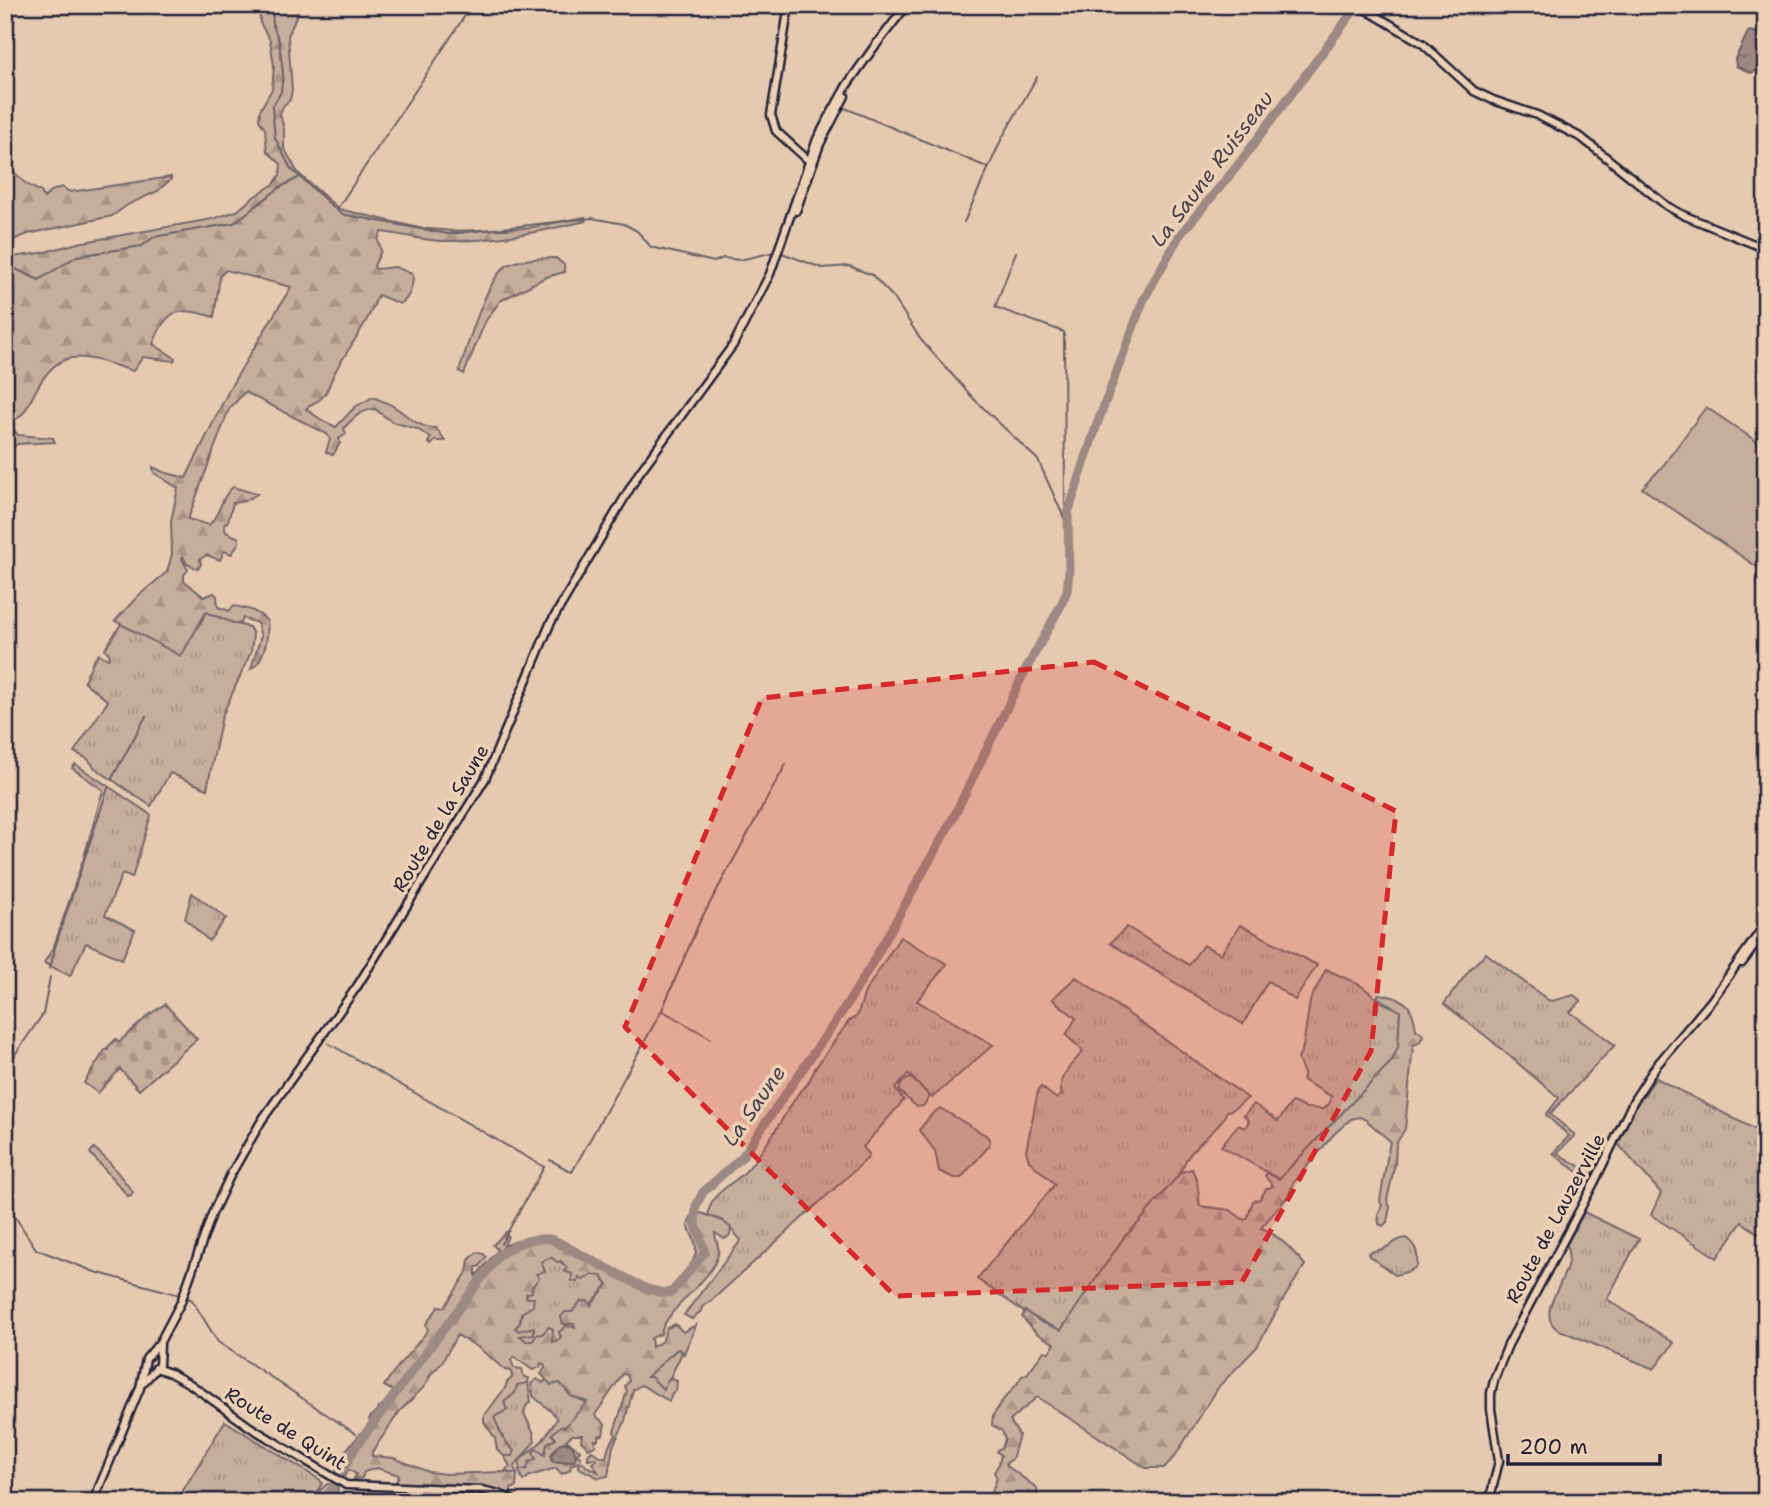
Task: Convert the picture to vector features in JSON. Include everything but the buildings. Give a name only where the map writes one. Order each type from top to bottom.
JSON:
[{"type":"street","points":[[789,5],[771,115],[776,131],[811,157]]},
{"type":"street","name":"Route de la Saune","points":[[146,1365],[146,1359],[160,1342],[187,1288],[212,1214],[240,1157],[267,1113],[358,985],[474,797],[496,755],[550,624],[639,473],[742,331],[796,210],[811,157],[836,104],[877,43],[907,5]]},
{"type":"street","points":[[1362,7],[1422,43],[1474,91],[1573,132],[1667,206],[1766,249]]},
{"type":"street","name":"Route de Lauzerville","points":[[1728,978],[1766,923]]},
{"type":"street","name":"Route de Lauzerville","points":[[1489,1502],[1499,1461],[1491,1409],[1492,1386],[1508,1345],[1594,1183],[1634,1100],[1656,1066],[1766,930]]},
{"type":"street","name":"Route de la Saune","points":[[158,1364],[160,1342]]},
{"type":"street","points":[[150,1355],[155,1355],[158,1364]]},
{"type":"street","points":[[93,1502],[140,1388],[146,1365],[148,1368],[158,1364]]},
{"type":"street","points":[[140,1388],[158,1364]]},
{"type":"street","name":"Route de Quint","points":[[158,1364],[250,1427],[342,1483],[359,1487],[482,1490],[516,1502]]},
{"type":"highlighted area","points":[[1094,662],[1396,811],[1371,1051],[1242,1282],[895,1296],[625,1027],[762,698]]},
{"type":"green space","points":[[260,5],[301,5],[288,36],[292,90],[290,100],[283,106],[280,114],[284,129],[284,148],[298,173],[339,209],[419,228],[453,231],[528,228],[585,217],[586,221],[514,236],[478,240],[434,240],[381,232],[378,240],[381,251],[374,266],[376,269],[395,267],[413,274],[410,291],[400,304],[378,295],[325,394],[306,409],[336,427],[355,407],[373,397],[393,406],[420,425],[436,428],[445,441],[435,441],[431,445],[428,442],[431,438],[417,429],[392,422],[375,409],[358,415],[344,428],[346,434],[339,439],[340,443],[333,455],[326,452],[330,439],[327,434],[245,392],[229,409],[188,519],[209,525],[233,487],[257,494],[245,501],[233,503],[228,521],[224,525],[226,532],[239,538],[232,554],[224,551],[220,560],[207,555],[200,559],[198,569],[187,564],[183,556],[182,559],[188,570],[184,581],[204,597],[214,593],[218,607],[230,611],[233,606],[248,609],[267,621],[265,647],[260,660],[251,669],[261,636],[257,623],[243,618],[241,623],[236,624],[206,612],[181,656],[115,621],[138,596],[167,572],[172,554],[171,521],[178,488],[154,473],[153,467],[186,478],[231,386],[291,287],[226,270],[220,276],[214,317],[182,311],[169,317],[158,332],[153,344],[175,358],[174,361],[143,357],[133,371],[87,358],[63,360],[43,379],[25,411],[13,421],[12,428],[18,435],[53,438],[55,442],[17,444],[9,450],[5,449],[5,258],[212,219],[237,211],[274,184],[280,175],[281,164],[267,151],[265,129],[259,120],[260,110],[272,89],[274,66],[270,40],[260,23]]},
{"type":"green space","points":[[5,163],[25,183],[41,192],[44,198],[51,191],[62,187],[70,192],[171,179],[158,191],[129,204],[112,216],[28,234],[5,243]]},
{"type":"green space","points":[[556,258],[564,265],[565,272],[546,277],[500,301],[485,322],[464,374],[459,371],[485,297],[500,272],[518,261]]},
{"type":"green space","points":[[1706,407],[1766,448],[1766,573],[1642,488],[1662,467]]},
{"type":"green space","points":[[206,612],[249,627],[253,634],[251,652],[222,716],[207,789],[170,773],[151,806],[95,768],[88,759],[74,752],[108,701],[84,682],[99,654],[108,659],[110,655],[105,649],[121,624],[181,656]]},
{"type":"green space","points":[[75,764],[151,815],[132,878],[122,874],[105,915],[135,930],[122,959],[86,943],[70,976],[44,963],[54,946],[103,790],[72,768]]},
{"type":"green space","points":[[192,893],[226,918],[209,941],[185,919]]},
{"type":"green space","points":[[1240,925],[1317,965],[1295,1000],[1268,981],[1243,1024],[1110,943],[1127,927],[1189,965],[1203,945],[1221,954]]},
{"type":"green space","points":[[900,937],[947,964],[917,1001],[993,1045],[932,1098],[908,1074],[895,1089],[904,1100],[863,1147],[869,1154],[867,1159],[702,1307],[692,1319],[684,1315],[741,1240],[723,1221],[709,1216],[712,1203],[721,1191],[745,1172],[760,1153],[800,1091],[807,1085],[816,1067],[849,1021],[857,1016],[865,992]]},
{"type":"green space","points":[[1486,953],[1548,1000],[1574,995],[1581,1001],[1570,1012],[1615,1045],[1550,1114],[1575,1135],[1557,1153],[1592,1174],[1588,1178],[1553,1153],[1569,1136],[1546,1115],[1559,1098],[1444,1004]]},
{"type":"green space","points":[[1326,969],[1360,985],[1383,1003],[1400,1010],[1398,1047],[1392,1061],[1279,1179],[1221,1146],[1238,1125],[1245,1128],[1249,1121],[1244,1115],[1254,1104],[1278,1121],[1292,1102],[1306,1108],[1324,1109],[1330,1103],[1331,1096],[1302,1080],[1304,1074],[1298,1059],[1303,1047],[1310,1001]]},
{"type":"green space","points":[[1076,977],[1248,1098],[1227,1111],[1220,1124],[1186,1159],[1163,1196],[1125,1236],[1061,1331],[1024,1312],[977,1279],[1055,1184],[1029,1161],[1026,1151],[1038,1091],[1041,1087],[1057,1099],[1062,1094],[1063,1077],[1083,1051],[1066,1035],[1076,1018],[1052,999]]},
{"type":"green space","points":[[1379,994],[1406,1004],[1413,1014],[1416,1030],[1423,1036],[1419,1043],[1413,1045],[1405,1129],[1396,1144],[1395,1164],[1387,1200],[1390,1207],[1387,1222],[1383,1226],[1379,1224],[1378,1214],[1382,1206],[1380,1201],[1390,1141],[1366,1120],[1360,1117],[1351,1119],[1334,1134],[1293,1183],[1289,1195],[1261,1228],[1279,1239],[1305,1265],[1257,1347],[1220,1385],[1175,1456],[1164,1468],[1146,1468],[1037,1397],[1010,1421],[1019,1435],[1012,1459],[1006,1463],[1037,1488],[1038,1502],[988,1502],[997,1478],[994,1472],[1001,1455],[997,1452],[1002,1448],[1005,1439],[1002,1431],[992,1425],[993,1415],[1022,1376],[1027,1374],[1044,1351],[1049,1352],[1055,1344],[1036,1333],[1022,1317],[1025,1311],[1041,1322],[1061,1330],[1125,1236],[1181,1172],[1192,1169],[1197,1180],[1200,1206],[1230,1210],[1244,1220],[1247,1219],[1253,1201],[1260,1199],[1266,1189],[1273,1186],[1265,1176],[1267,1173],[1279,1179],[1392,1061],[1398,1047],[1400,1011],[1377,997]]},
{"type":"green space","points":[[165,1004],[197,1039],[139,1090],[120,1069],[98,1093],[84,1083],[105,1050],[108,1050],[116,1039],[119,1042]]},
{"type":"green space","points":[[911,1078],[927,1093],[929,1098],[923,1106],[917,1107],[899,1091],[903,1082]]},
{"type":"green space","points":[[1656,1078],[1766,1135],[1766,1239],[1742,1222],[1717,1258],[1651,1215],[1661,1193],[1618,1144],[1633,1110]]},
{"type":"green space","points":[[940,1108],[987,1136],[990,1141],[989,1146],[961,1178],[954,1178],[939,1171],[935,1151],[919,1130]]},
{"type":"green space","points":[[94,1148],[133,1192],[131,1195],[128,1196],[90,1153]]},
{"type":"green space","points":[[1584,1212],[1639,1239],[1607,1299],[1674,1343],[1654,1369],[1557,1329],[1550,1321],[1552,1301],[1567,1267],[1569,1256],[1566,1246]]},
{"type":"green space","points":[[701,1213],[723,1221],[731,1228],[730,1235],[725,1239],[715,1233],[718,1254],[714,1264],[671,1314],[661,1334],[651,1338],[652,1347],[662,1341],[667,1328],[675,1324],[683,1332],[696,1325],[684,1354],[680,1349],[676,1350],[647,1377],[651,1377],[663,1389],[669,1378],[677,1381],[676,1391],[672,1393],[669,1401],[641,1385],[633,1390],[624,1424],[613,1446],[608,1476],[599,1478],[579,1468],[579,1464],[583,1462],[598,1472],[592,1463],[597,1460],[588,1459],[588,1455],[592,1451],[606,1457],[616,1435],[614,1432],[627,1391],[625,1386],[629,1381],[627,1375],[623,1374],[595,1415],[605,1424],[603,1435],[594,1440],[596,1445],[589,1449],[581,1441],[582,1435],[572,1435],[566,1440],[569,1442],[563,1442],[551,1459],[553,1462],[567,1462],[576,1456],[572,1445],[580,1450],[577,1454],[581,1458],[580,1461],[562,1474],[556,1468],[523,1481],[519,1471],[527,1469],[529,1462],[536,1459],[533,1452],[536,1449],[545,1455],[547,1443],[556,1439],[552,1434],[560,1426],[565,1427],[587,1402],[571,1396],[560,1383],[551,1385],[541,1374],[545,1368],[544,1364],[541,1363],[540,1367],[533,1370],[514,1357],[511,1360],[514,1368],[522,1369],[524,1377],[529,1378],[528,1383],[517,1385],[515,1393],[504,1402],[507,1410],[494,1417],[502,1437],[514,1451],[512,1456],[504,1456],[497,1450],[495,1438],[484,1422],[484,1416],[512,1378],[511,1371],[505,1370],[479,1348],[457,1335],[441,1364],[424,1387],[400,1411],[372,1452],[372,1456],[394,1458],[429,1472],[517,1474],[516,1487],[511,1489],[511,1494],[495,1489],[395,1484],[399,1475],[377,1468],[364,1472],[362,1478],[354,1479],[356,1474],[349,1470],[342,1479],[335,1473],[345,1451],[394,1391],[384,1386],[428,1330],[426,1324],[439,1306],[445,1307],[467,1272],[469,1260],[477,1252],[486,1257],[480,1266],[476,1267],[476,1276],[498,1250],[493,1245],[506,1232],[508,1236],[504,1246],[529,1237],[555,1237],[652,1288],[667,1290],[680,1279],[695,1256],[696,1246],[688,1226],[691,1217]],"holes":[[[551,1257],[557,1262],[561,1261],[567,1268],[564,1271],[572,1274],[572,1281],[578,1282],[579,1277],[583,1280],[592,1274],[601,1276],[608,1284],[591,1305],[588,1301],[581,1301],[572,1312],[565,1312],[561,1317],[563,1324],[574,1324],[575,1327],[566,1326],[559,1332],[559,1340],[552,1342],[553,1329],[549,1327],[542,1334],[536,1335],[533,1341],[526,1341],[520,1336],[534,1334],[534,1327],[519,1331],[515,1328],[520,1323],[521,1313],[533,1306],[534,1298],[527,1298],[526,1294],[532,1292],[532,1287],[539,1278],[536,1274],[545,1271],[541,1262]]]},
{"type":"green space","points":[[1406,1238],[1415,1247],[1417,1254],[1417,1266],[1410,1271],[1395,1275],[1369,1256],[1368,1253]]},
{"type":"green space","points":[[551,1257],[587,1278],[592,1274],[601,1276],[608,1284],[574,1324],[576,1328],[559,1332],[562,1337],[559,1340],[552,1342],[551,1335],[542,1334],[533,1341],[526,1341],[519,1336],[523,1334],[515,1328],[520,1323],[526,1294],[541,1262]]},
{"type":"green space","points":[[680,1349],[682,1353],[664,1390],[646,1377],[676,1350]]},
{"type":"green space","points":[[537,1379],[543,1383],[547,1379],[560,1383],[571,1396],[587,1402],[572,1422],[552,1435],[556,1439],[545,1455],[536,1458],[527,1469],[519,1471],[520,1460],[542,1441],[557,1419],[533,1396],[531,1384]]},
{"type":"green space","points":[[528,1383],[531,1402],[526,1406],[524,1414],[535,1441],[514,1467],[517,1474],[504,1472],[510,1466],[504,1456],[512,1456],[493,1417],[506,1410],[504,1402],[515,1393],[517,1385]]},
{"type":"green space","points":[[225,1421],[320,1480],[322,1483],[314,1497],[305,1498],[302,1502],[187,1502],[179,1497]]},
{"type":"green space","points":[[327,1484],[337,1484],[338,1490],[333,1501],[302,1502],[311,1496],[318,1498],[320,1490]]},
{"type":"water","points":[[1748,32],[1766,37],[1766,56],[1758,70],[1751,73],[1736,66],[1735,59]]},
{"type":"water","points":[[563,1442],[572,1445],[576,1456],[574,1461],[553,1462],[551,1455]]},
{"type":"waterway","points":[[272,5],[273,26],[279,41],[283,73],[281,92],[272,107],[275,138],[291,169],[341,214],[448,234],[592,218],[624,224],[637,231],[651,247],[714,262],[723,258],[740,260],[774,252]]},
{"type":"waterway","points":[[337,209],[472,5]]},
{"type":"waterway","name":"La Saune","points":[[324,1502],[357,1445],[499,1255],[523,1242],[550,1239],[647,1289],[664,1293],[672,1292],[705,1252],[695,1222],[696,1206],[703,1192],[742,1157],[848,1003],[952,820],[1023,675],[1061,605],[1067,591],[1069,571],[1068,513],[1096,427],[1143,301],[1179,236],[1235,169],[1358,5]]},
{"type":"waterway","points":[[964,222],[1002,138],[1037,77]]},
{"type":"waterway","points":[[845,108],[989,168]]},
{"type":"waterway","points":[[5,264],[39,280],[77,256],[142,246],[154,237],[234,223],[279,188],[298,178]]},
{"type":"waterway","points":[[1016,252],[995,307],[1064,332],[1065,506]]},
{"type":"waterway","points":[[782,253],[822,268],[849,266],[872,275],[894,298],[921,340],[974,399],[1038,460],[1069,529]]},
{"type":"waterway","points":[[111,780],[146,716]]},
{"type":"waterway","points":[[550,1160],[572,1172],[662,1010],[700,921],[786,764]]},
{"type":"waterway","points":[[50,969],[108,788]]},
{"type":"waterway","points":[[5,1076],[16,1053],[43,1014],[50,977]]},
{"type":"waterway","points":[[663,1011],[710,1038]]},
{"type":"waterway","points":[[328,1043],[544,1167]]},
{"type":"waterway","points":[[501,1244],[544,1167]]},
{"type":"waterway","points":[[5,1201],[36,1249],[95,1272],[180,1295]]},
{"type":"waterway","name":"La Saune","points":[[502,1248],[502,1253]]},
{"type":"waterway","points":[[188,1298],[192,1300],[218,1342],[356,1434]]},
{"type":"water label","name":"La Saune Ruisseau","points":[[1212,169]]}]
